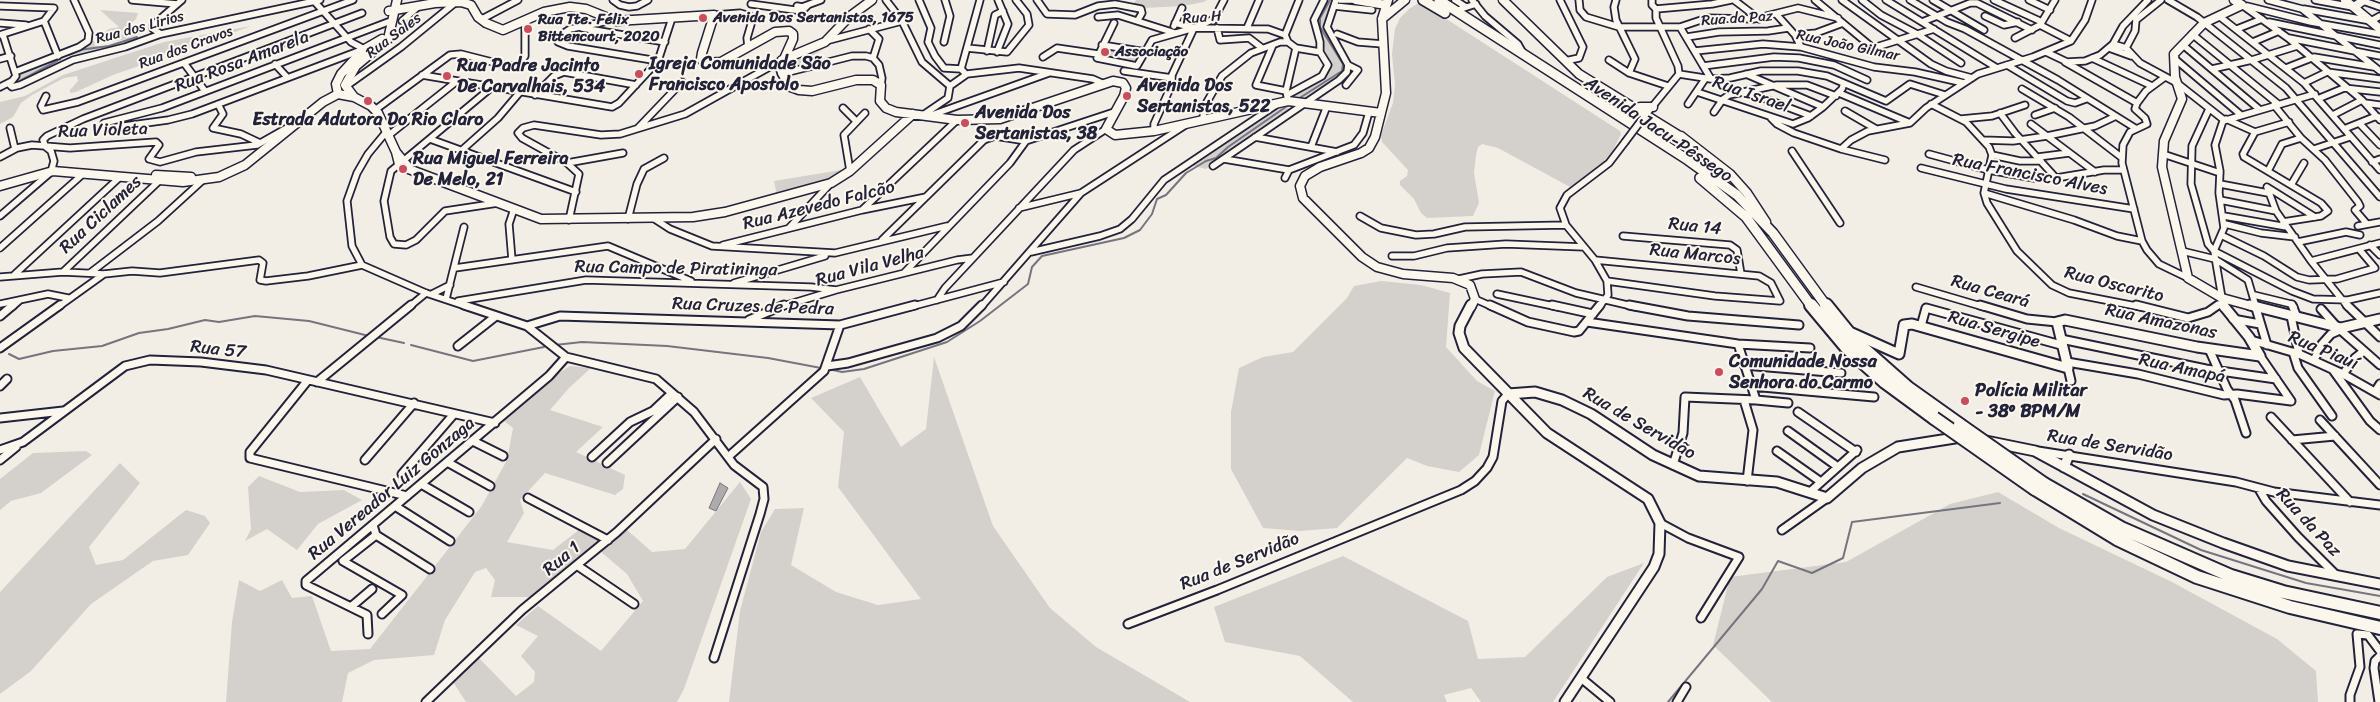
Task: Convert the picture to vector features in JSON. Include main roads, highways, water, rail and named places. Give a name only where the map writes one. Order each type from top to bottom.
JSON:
[{"type":"highway","name":"Avenida Jacu-Pêssego","points":[[1439,0],[1455,5],[1524,55],[1721,183],[1749,206],[1773,233],[1840,325],[1874,359],[1908,388],[1960,425],[2039,486],[2121,528],[2231,576],[2283,592],[2380,613]]},
{"type":"highway","name":"Avenida Jacu-Pêssego","points":[[1426,1],[1660,151],[1714,188],[1746,217],[1766,240],[1814,309],[1842,342],[1885,382],[1934,418],[2117,539],[2197,576],[2290,607],[2380,628]]},
{"type":"main road","points":[[338,94],[336,90],[338,79],[359,60],[388,39],[392,11],[391,0]]},
{"type":"main road","points":[[397,0],[382,38],[366,49],[349,75],[345,87],[354,97],[375,110],[388,133],[396,152],[396,158],[410,169],[541,219],[672,218],[725,212],[831,184],[850,170],[913,114]]},
{"type":"main road","points":[[823,42],[840,19],[865,0]]},
{"type":"main road","points":[[872,0],[849,16],[823,42],[782,60],[781,74],[788,86],[804,91],[820,90],[863,79],[873,80],[881,85],[879,96],[882,105],[890,110],[957,120],[978,121],[1000,119],[1102,83],[1118,82],[1124,85],[1125,92],[1106,129],[1112,134],[1120,135],[1175,126],[1186,122]]},
{"type":"main road","points":[[1360,0],[1387,2],[1382,19],[1382,44],[1387,86],[1376,138],[1368,148],[1354,156],[1310,173],[1301,180],[1300,192],[1303,198],[1362,257],[1377,267],[1403,274],[1459,279],[1470,285],[1475,299],[1460,326],[1461,341],[1464,348],[1547,433],[1641,493],[1654,508],[1660,523],[1659,554],[1654,567],[1565,702]]},
{"type":"main road","points":[[1382,19],[1405,0]]},
{"type":"main road","points":[[1504,0],[1565,61],[1584,77],[1613,95],[1647,112],[1719,165],[1739,184],[1773,233]]},
{"type":"main road","points":[[2234,0],[2242,5],[2204,23],[2175,52],[2177,83],[2180,89],[2181,100],[2166,133],[2163,175],[2188,278],[2222,300],[2257,306],[2338,329],[2380,319]]},
{"type":"main road","points":[[2345,0],[2380,29]]},
{"type":"main road","points":[[2354,7],[2364,0]]},
{"type":"main road","points":[[392,11],[420,5],[456,2],[470,5],[482,19],[496,29],[503,30],[548,10],[570,7],[586,9],[614,20],[714,15]]},
{"type":"main road","points":[[0,186],[52,169],[159,181],[183,182],[219,177],[245,165],[318,106],[338,94],[354,97]]},
{"type":"main road","points":[[1154,129],[1248,110],[1290,98],[1307,103],[1382,113]]},
{"type":"main road","points":[[0,182],[52,169],[183,176],[200,179]]},
{"type":"main road","name":"Rua Amazonas","points":[[2067,364],[2057,322],[2066,320],[2209,349],[2260,356],[2251,340],[2232,319],[2222,300]]},
{"type":"main road","points":[[1840,325],[1878,346],[1871,350],[1874,359]]},
{"type":"main road","name":"Rua Sergipe","points":[[1917,325],[2067,364]]},
{"type":"main road","name":"Rua de Servidão","points":[[1508,394],[1535,392],[1562,400],[1591,414],[1673,465],[1711,478],[1786,484],[1827,498],[1862,468],[1898,447],[1955,436],[2015,446],[2034,452],[2064,467]]},
{"type":"main road","points":[[2070,455],[2064,467],[2153,515],[2288,566],[2380,584]]},
{"type":"waterway","points":[[1298,99],[1342,71],[1343,64],[1320,27],[1320,18],[1330,0]]},
{"type":"waterway","points":[[79,50],[109,46],[137,37]]},
{"type":"waterway","points":[[68,55],[75,52]]},
{"type":"waterway","points":[[14,84],[57,61]]},
{"type":"waterway","points":[[829,369],[842,372],[864,369],[947,342],[980,321],[1028,284],[1032,267],[1042,256],[1124,238],[1140,230],[1152,214],[1157,199],[1166,195],[1186,173],[1206,161],[1216,158],[1228,147],[1290,104]]},
{"type":"waterway","points":[[9,354],[19,359],[53,351],[102,346],[139,333],[168,329],[205,320],[219,322],[255,316],[309,321],[369,336]]},
{"type":"waterway","points":[[376,337],[404,343]]},
{"type":"waterway","points":[[555,345],[582,342],[667,346],[768,358],[821,368]]},
{"type":"waterway","points":[[411,345],[473,361],[544,347]]},
{"type":"waterway","points":[[2083,494],[2201,550],[2306,583],[2380,596]]},
{"type":"waterway","points":[[1668,702],[1762,589],[1778,561],[1812,573],[1843,558],[1852,522],[2000,503]]},
{"type":"place","name":"Avenida Dos Sertanistas, 1675","points":[[703,18]]},
{"type":"place","name":"Rua Tte. Félix Bittencourt, 2020","points":[[528,29]]},
{"type":"place","name":"Associação","points":[[1105,52]]},
{"type":"place","name":"Igreja Comunidade São Francisco Apostolo","points":[[639,74]]},
{"type":"place","name":"Rua Padre Jacinto De Carvalhais, 534","points":[[447,76]]},
{"type":"place","name":"Avenida Dos Sertanistas, 522","points":[[1127,96]]},
{"type":"place","name":"Estrada Adutora Do Rio Claro","points":[[368,101]]},
{"type":"place","name":"Avenida Dos Sertanistas, 38","points":[[965,123]]},
{"type":"place","name":"Rua Miguel Ferreira De Melo, 21","points":[[403,169]]},
{"type":"place","name":"Comunidade Nossa Senhora do Carmo","points":[[1719,372]]},
{"type":"place","name":"Polícia Militar - 38º BPM/M","points":[[1965,401]]}]
